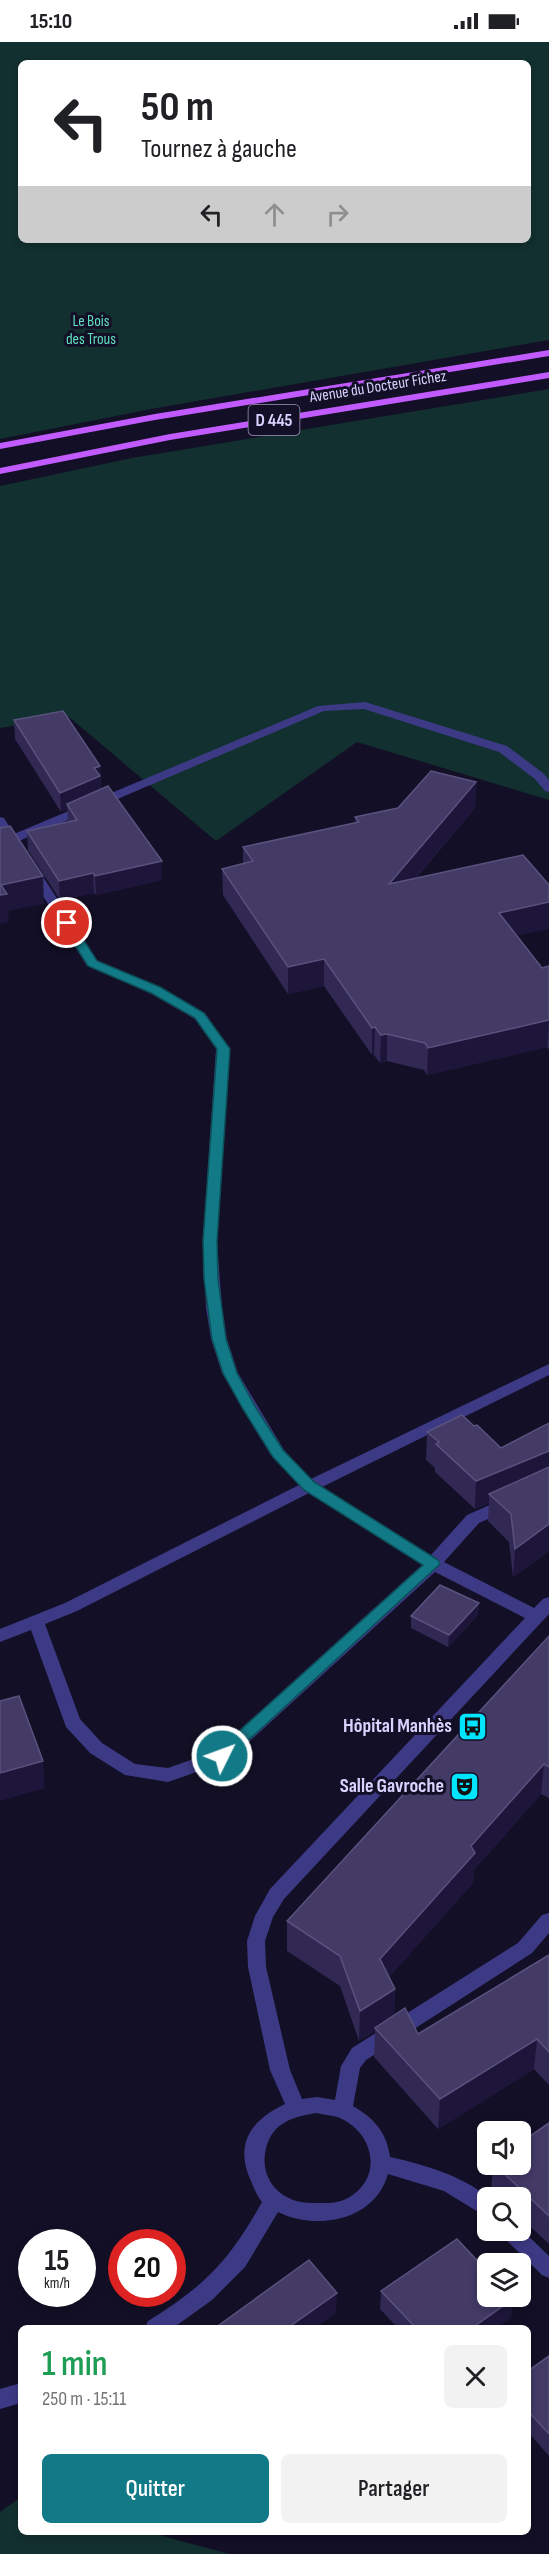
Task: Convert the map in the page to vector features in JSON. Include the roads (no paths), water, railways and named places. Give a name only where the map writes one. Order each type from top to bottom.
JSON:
[{"type":"main road","name":"D 445","points":[[0,446],[155,417],[549,354]]},
{"type":"main road","name":"Avenue du Docteur Fichez","points":[[0,471],[170,437],[549,375]]},
{"type":"street","points":[[12,839],[322,708],[365,705],[503,749],[539,776],[549,788]]},
{"type":"street","points":[[0,821],[92,963],[155,990],[200,1016],[223,1049],[210,1241],[214,1308],[219,1339],[230,1373],[278,1454],[309,1486],[433,1564],[535,1616]]},
{"type":"street","points":[[0,1636],[36,1622],[549,1369]]},
{"type":"street","points":[[36,1622],[72,1722],[96,1748],[131,1770],[168,1775],[222,1756],[433,1564],[473,1519],[516,1499]]},
{"type":"street","points":[[296,2108],[280,2070],[257,1967],[256,1941],[264,1916],[277,1894],[549,1603]]},
{"type":"street","points":[[342,2110],[351,2066],[359,2054],[525,1948],[549,1920]]},
{"type":"street","points":[[317,2105],[342,2110],[363,2121],[378,2141],[381,2164],[376,2182],[357,2203],[334,2212],[298,2212],[274,2200],[266,2192],[253,2164],[258,2134],[275,2118],[296,2108],[317,2105]]},
{"type":"street","points":[[381,2164],[415,2171],[446,2181],[477,2200]]},
{"type":"street","points":[[160,2325],[206,2294],[228,2270],[245,2251],[274,2200]]},
{"type":"street","points":[[520,2241],[549,2269]]},
{"type":"street","points":[[0,2399],[18,2394]]},
{"type":"place","name":"Hôpital Manhès","points":[[473,1726]]},
{"type":"place","name":"Salle Gavroche","points":[[465,1786]]},
{"type":"park label","name":"Le Bois des Trous","points":[[91,330]]}]
